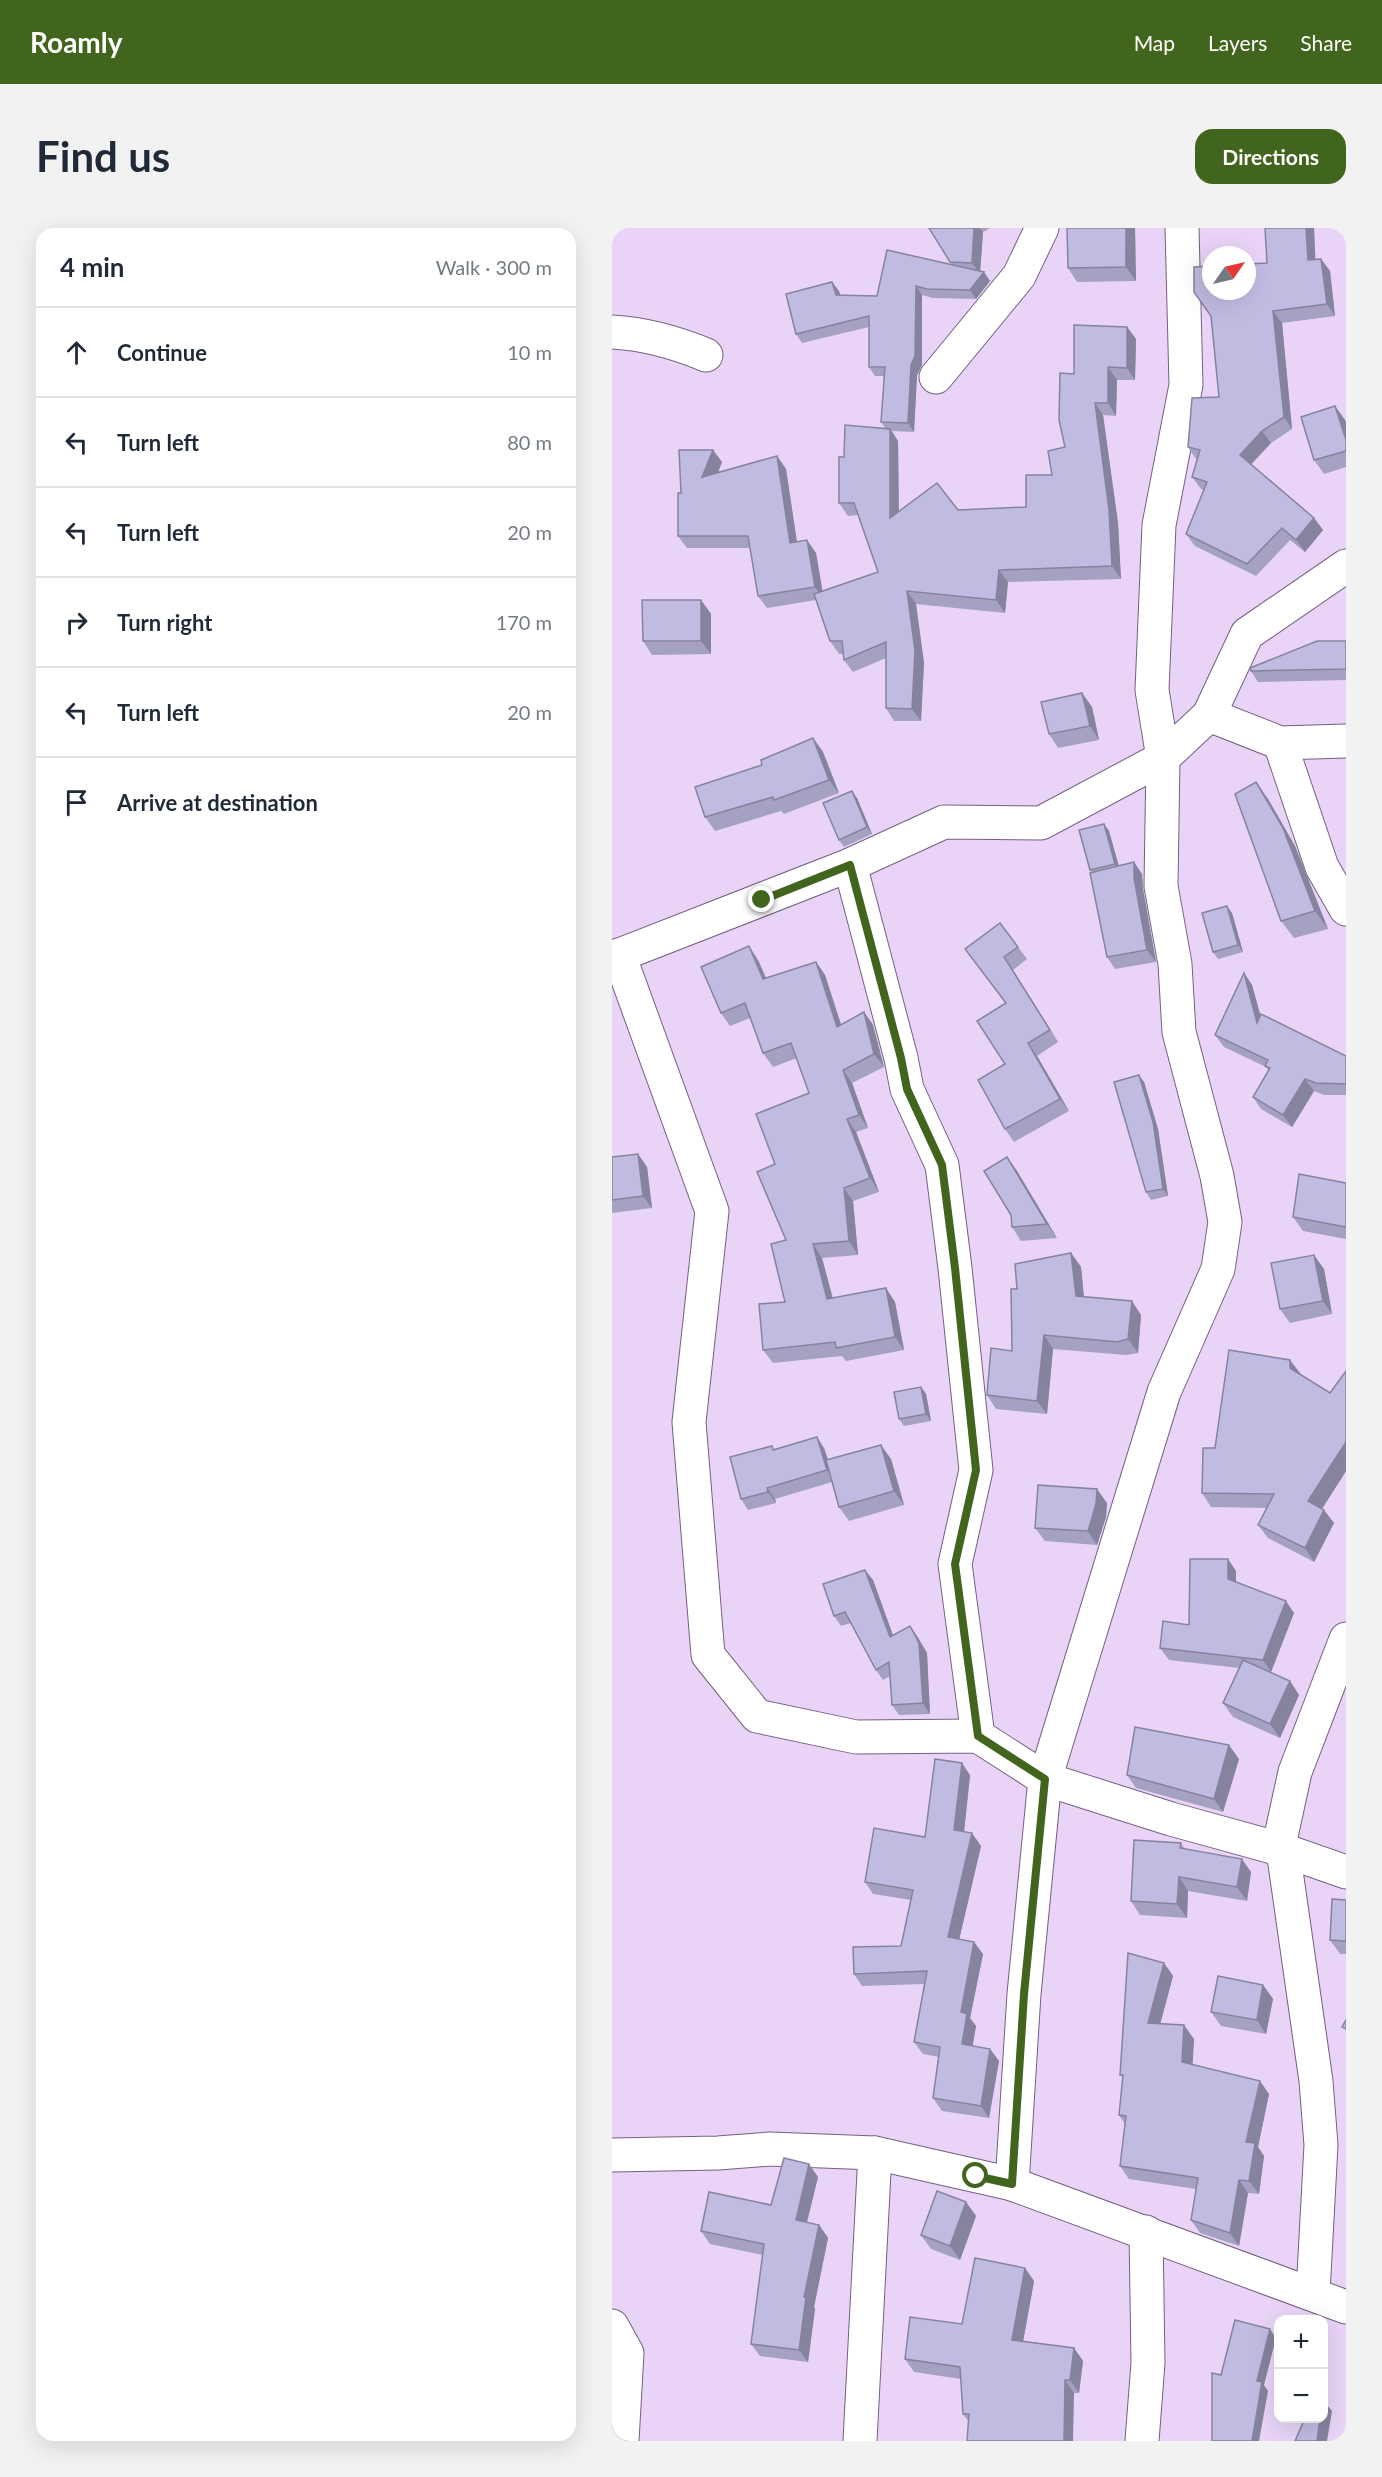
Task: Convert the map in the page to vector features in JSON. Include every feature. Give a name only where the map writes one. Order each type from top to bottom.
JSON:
[{"type":"street","points":[[936,377],[1019,276],[1042,228]]},
{"type":"street","points":[[1012,2184],[1024,1994],[1045,1779],[1164,1392],[1214,1279],[1225,1222],[1217,1176],[1179,1032],[1175,964],[1161,886],[1163,758],[1152,690],[1154,616],[1159,525],[1186,385],[1179,230]]},
{"type":"street","points":[[612,332],[653,337],[677,343],[706,355]]},
{"type":"street","points":[[1346,566],[1246,634],[1209,715],[1163,758],[1041,823],[944,822],[850,865],[615,956],[712,1211],[689,1422],[708,1655],[757,1716],[856,1737],[978,1736],[1045,1779],[1281,1850],[1346,1872]]},
{"type":"street","points":[[1209,715],[1280,743],[1346,741]]},
{"type":"street","points":[[1280,743],[1322,867],[1346,909]]},
{"type":"street","points":[[850,865],[901,1058],[907,1089],[942,1165],[976,1470],[955,1564],[978,1736]]},
{"type":"street","points":[[1313,2293],[1321,2145],[1316,2081],[1281,1850],[1295,1772],[1346,1639]]},
{"type":"street","points":[[612,2155],[718,2153],[770,2149],[875,2153],[1012,2184],[1346,2307]]},
{"type":"street","points":[[860,2441],[875,2153]]},
{"type":"street","points":[[1142,2441],[1148,2363],[1146,2232]]},
{"type":"street","points":[[612,2326],[627,2353],[622,2441]]},
{"type":"building","points":[[929,228],[974,228],[972,263],[950,262]]},
{"type":"building","points":[[1067,228],[1126,228],[1126,267],[1068,268]]},
{"type":"building","points":[[1265,228],[1306,228],[1308,260],[1321,259],[1327,304],[1273,311],[1284,417],[1262,431],[1240,455],[1314,518],[1296,540],[1282,528],[1247,564],[1186,534],[1207,482],[1192,477],[1200,450],[1188,447],[1192,398],[1219,397],[1211,316],[1194,292],[1194,267],[1202,267],[1202,300],[1256,300],[1256,264],[1267,263]]},
{"type":"building","points":[[887,250],[984,272],[970,290],[927,289],[916,286],[915,356],[911,365],[908,423],[881,422],[885,367],[869,367],[869,316],[796,334],[786,294],[832,282],[836,295],[877,296]]},
{"type":"building","points":[[1074,325],[1127,327],[1127,368],[1108,367],[1108,403],[1095,403],[1109,510],[1112,566],[999,570],[996,600],[907,591],[915,651],[912,709],[886,708],[886,642],[844,660],[842,641],[830,641],[814,594],[878,572],[854,503],[839,503],[839,457],[844,457],[845,425],[890,429],[890,518],[937,483],[958,510],[1026,507],[1026,475],[1052,475],[1048,451],[1065,447],[1059,420],[1060,373],[1074,374]]},
{"type":"building","points":[[1335,406],[1346,440],[1346,451],[1314,460],[1301,417]]},
{"type":"building","points":[[679,450],[713,450],[702,477],[777,456],[790,543],[807,540],[815,587],[758,596],[748,536],[678,536],[678,493],[681,493]]},
{"type":"building","points":[[642,600],[701,600],[701,641],[643,641]]},
{"type":"building","points":[[1317,641],[1346,641],[1346,669],[1251,671],[1250,668]]},
{"type":"building","points":[[1082,693],[1090,726],[1049,734],[1041,702]]},
{"type":"building","points":[[813,738],[829,780],[774,800],[773,797],[705,817],[695,787],[762,765],[761,760]]},
{"type":"building","points":[[1256,782],[1283,828],[1315,911],[1281,921],[1235,794]]},
{"type":"building","points":[[852,791],[867,827],[839,840],[823,803]]},
{"type":"building","points":[[1104,824],[1115,864],[1090,870],[1079,830]]},
{"type":"building","points":[[1134,862],[1134,878],[1147,950],[1107,957],[1090,873]]},
{"type":"building","points":[[1227,906],[1238,945],[1213,952],[1202,913]]},
{"type":"building","points":[[1000,923],[1018,947],[1004,957],[1050,1030],[1028,1043],[1060,1099],[1005,1129],[978,1080],[1005,1064],[977,1021],[1006,1003],[965,949]]},
{"type":"building","points":[[749,946],[763,979],[816,962],[837,1027],[864,1012],[874,1054],[843,1070],[859,1115],[847,1119],[870,1178],[844,1188],[849,1241],[813,1244],[827,1299],[886,1288],[895,1337],[836,1348],[835,1342],[763,1350],[759,1304],[785,1302],[771,1244],[786,1240],[757,1172],[775,1164],[756,1114],[809,1093],[791,1043],[763,1053],[745,1003],[721,1013],[701,967]]},
{"type":"building","points":[[1244,973],[1257,1023],[1261,1014],[1346,1056],[1346,1084],[1316,1083],[1305,1079],[1283,1115],[1253,1097],[1270,1068],[1265,1066],[1268,1060],[1215,1035]]},
{"type":"building","points":[[1139,1075],[1153,1122],[1163,1189],[1146,1192],[1114,1082]]},
{"type":"building","points":[[638,1154],[643,1196],[612,1200],[612,1157]]},
{"type":"building","points":[[1007,1157],[1047,1224],[1012,1227],[1011,1215],[984,1171]]},
{"type":"building","points":[[1299,1174],[1346,1183],[1346,1227],[1293,1217]]},
{"type":"building","points":[[1071,1253],[1076,1296],[1132,1301],[1128,1339],[1117,1342],[1044,1335],[1037,1401],[987,1395],[991,1348],[1012,1351],[1011,1289],[1017,1289],[1015,1264]]},
{"type":"building","points":[[1314,1255],[1323,1301],[1280,1309],[1271,1263]]},
{"type":"building","points":[[1229,1350],[1290,1360],[1290,1368],[1330,1393],[1346,1371],[1346,1442],[1308,1501],[1324,1510],[1305,1548],[1258,1525],[1274,1494],[1202,1493],[1203,1448],[1215,1448]]},
{"type":"building","points":[[921,1387],[926,1414],[899,1419],[894,1392]]},
{"type":"building","points":[[817,1437],[827,1470],[767,1488],[768,1492],[741,1499],[730,1457],[772,1446],[773,1450]]},
{"type":"building","points":[[881,1445],[894,1491],[839,1507],[826,1460]]},
{"type":"building","points":[[1038,1485],[1097,1489],[1096,1504],[1088,1531],[1035,1528]]},
{"type":"building","points":[[1190,1559],[1228,1559],[1228,1579],[1286,1601],[1263,1660],[1160,1648],[1163,1621],[1189,1625]]},
{"type":"building","points":[[865,1570],[890,1637],[910,1626],[919,1643],[923,1703],[892,1705],[889,1662],[876,1670],[845,1612],[834,1616],[823,1584]]},
{"type":"building","points":[[1243,1660],[1290,1681],[1270,1724],[1223,1703]]},
{"type":"building","points":[[1135,1727],[1229,1745],[1214,1799],[1127,1775]]},
{"type":"building","points":[[935,1759],[962,1763],[954,1830],[972,1833],[948,1937],[974,1942],[961,2012],[967,2014],[962,2044],[990,2049],[981,2106],[933,2098],[940,2047],[914,2042],[927,1971],[854,1974],[853,1947],[901,1946],[913,1890],[865,1882],[874,1828],[925,1837]]},
{"type":"building","points":[[1134,1840],[1181,1843],[1180,1848],[1242,1859],[1237,1887],[1179,1877],[1177,1904],[1131,1901]]},
{"type":"building","points":[[1332,1899],[1346,1900],[1346,1941],[1330,1940]]},
{"type":"building","points":[[1128,1953],[1164,1963],[1148,2023],[1184,2025],[1182,2062],[1260,2081],[1246,2142],[1255,2143],[1249,2181],[1239,2180],[1230,2233],[1191,2220],[1198,2178],[1120,2166],[1126,2116],[1119,2115]]},
{"type":"building","points":[[1218,1976],[1263,1985],[1257,2020],[1211,2012]]},
{"type":"building","points":[[784,2158],[809,2164],[796,2220],[819,2225],[804,2297],[806,2297],[799,2350],[751,2344],[764,2244],[701,2231],[709,2192],[771,2205]]},
{"type":"building","points":[[937,2191],[966,2202],[950,2246],[921,2235]]},
{"type":"building","points":[[975,2258],[1025,2268],[1012,2340],[1074,2348],[1070,2380],[1065,2380],[1064,2441],[967,2441],[969,2414],[963,2414],[960,2367],[905,2359],[910,2317],[962,2324]]},
{"type":"building","points":[[1235,2320],[1270,2329],[1257,2381],[1262,2382],[1252,2441],[1212,2441],[1212,2373],[1221,2375]]},
{"type":"building","points":[[1303,2423],[1319,2423],[1317,2441],[1295,2441]]},
{"type":"route","points":[[762,900],[850,865],[901,1058],[907,1089],[942,1165],[976,1470],[955,1564],[978,1736],[1045,1779],[1024,1994],[1012,2184],[976,2176]]}]
